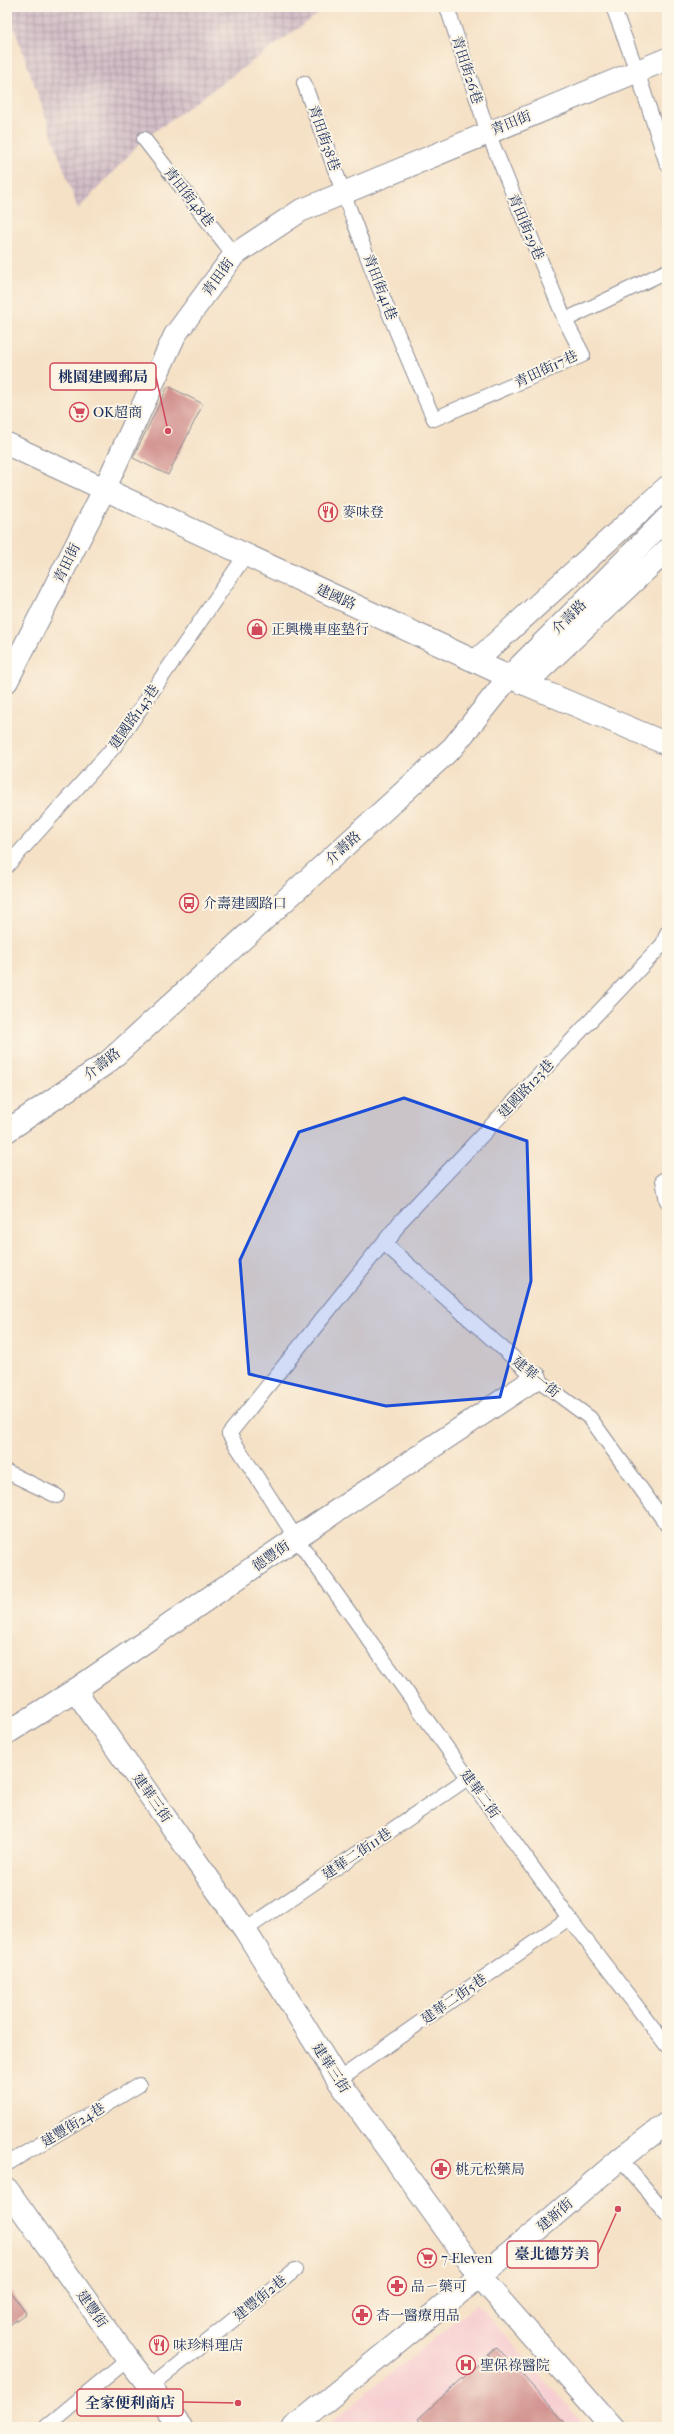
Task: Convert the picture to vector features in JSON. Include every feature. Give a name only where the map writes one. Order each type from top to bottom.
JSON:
[{"type":"street","name":"青田街","points":[[7,681],[104,490],[176,335],[234,255],[300,211],[667,59]]},
{"type":"street","name":"建國路","points":[[7,444],[245,556],[517,680],[667,744]]},
{"type":"street","name":"介壽路","points":[[476,661],[667,487]]},
{"type":"street","name":"介壽路","points":[[7,1132],[108,1062],[454,747],[650,534],[667,518]]},
{"type":"street","name":"介壽路","points":[[517,680],[667,550]]},
{"type":"street","name":"德豐街","points":[[7,1733],[75,1690],[296,1538],[536,1378]]},
{"type":"street","name":"建華三街","points":[[75,1690],[245,1930],[338,2080],[480,2277],[612,2427]]},
{"type":"street","name":"建新街","points":[[294,2427],[480,2277],[620,2159],[667,2123]]},
{"type":"street","name":"建豐街","points":[[7,2189],[128,2360],[181,2427]]},
{"type":"lane","name":"青田街26巷","points":[[447,7],[488,133]]},
{"type":"lane","points":[[613,7],[637,71],[667,164]]},
{"type":"lane","name":"青田街38巷","points":[[304,83],[343,193]]},
{"type":"lane","name":"青田街29巷","points":[[488,133],[565,320]]},
{"type":"lane","name":"青田街48巷","points":[[144,139],[234,255]]},
{"type":"lane","name":"青田街41巷","points":[[343,193],[417,381]]},
{"type":"lane","points":[[565,320],[667,271]]},
{"type":"lane","name":"青田街17巷","points":[[417,381],[434,419],[583,355],[565,320]]},
{"type":"lane","name":"建國路143巷","points":[[7,866],[114,747],[245,556]]},
{"type":"lane","name":"建國路123巷","points":[[386,1245],[400,1222],[663,944],[667,933]]},
{"type":"lane","points":[[665,1180],[667,1201]]},
{"type":"lane","name":"建華二街","points":[[400,1222],[229,1434],[296,1538],[569,1918],[667,2046]]},
{"type":"lane","name":"建華一街","points":[[386,1245],[536,1378],[590,1418],[667,1525]]},
{"type":"lane","points":[[7,1472],[57,1496]]},
{"type":"lane","name":"建華二街11巷","points":[[245,1930],[468,1778]]},
{"type":"lane","name":"建華二街5巷","points":[[338,2080],[569,1918]]},
{"type":"lane","name":"建豐街24巷","points":[[7,2164],[139,2085]]},
{"type":"lane","points":[[620,2159],[667,2214]]},
{"type":"lane","name":"建豐街2巷","points":[[150,2387],[295,2270]]},
{"type":"lane","points":[[46,2427],[128,2360]]},
{"type":"highlighted area","points":[[404,1098],[527,1141],[531,1281],[500,1397],[386,1406],[249,1374],[240,1260],[299,1132]]},
{"type":"shaded area","points":[[7,7],[328,7],[144,139],[78,209]]},
{"type":"shaded area","name":"聖保祿醫院","points":[[477,2304],[586,2427],[325,2427]]},
{"type":"building","points":[[168,386],[203,404],[168,475],[133,458]]},
{"type":"building","points":[[7,2287],[26,2313],[7,2327]]},
{"type":"building","name":"聖保祿醫院","points":[[497,2347],[569,2427],[425,2427],[418,2419]]},
{"type":"place","name":"OK超商","points":[[79,412]]},
{"type":"place","name":"桃園建國郵局","points":[[168,431]]},
{"type":"place","name":"麥味登","points":[[328,512]]},
{"type":"place","name":"正興機車座墊行","points":[[257,629]]},
{"type":"place","name":"介壽建國路口","points":[[189,903]]},
{"type":"place","name":"桃元松藥局","points":[[441,2169]]},
{"type":"place","name":"臺北德芳美","points":[[618,2209]]},
{"type":"place","name":"7-Eleven","points":[[427,2258]]},
{"type":"place","name":"品ㄧ藥可","points":[[397,2286]]},
{"type":"place","name":"杏一醫療用品","points":[[362,2315]]},
{"type":"place","name":"味珍料理店","points":[[159,2345]]},
{"type":"place","name":"聖保祿醫院","points":[[466,2365]]},
{"type":"place","name":"全家便利商店","points":[[238,2403]]}]
